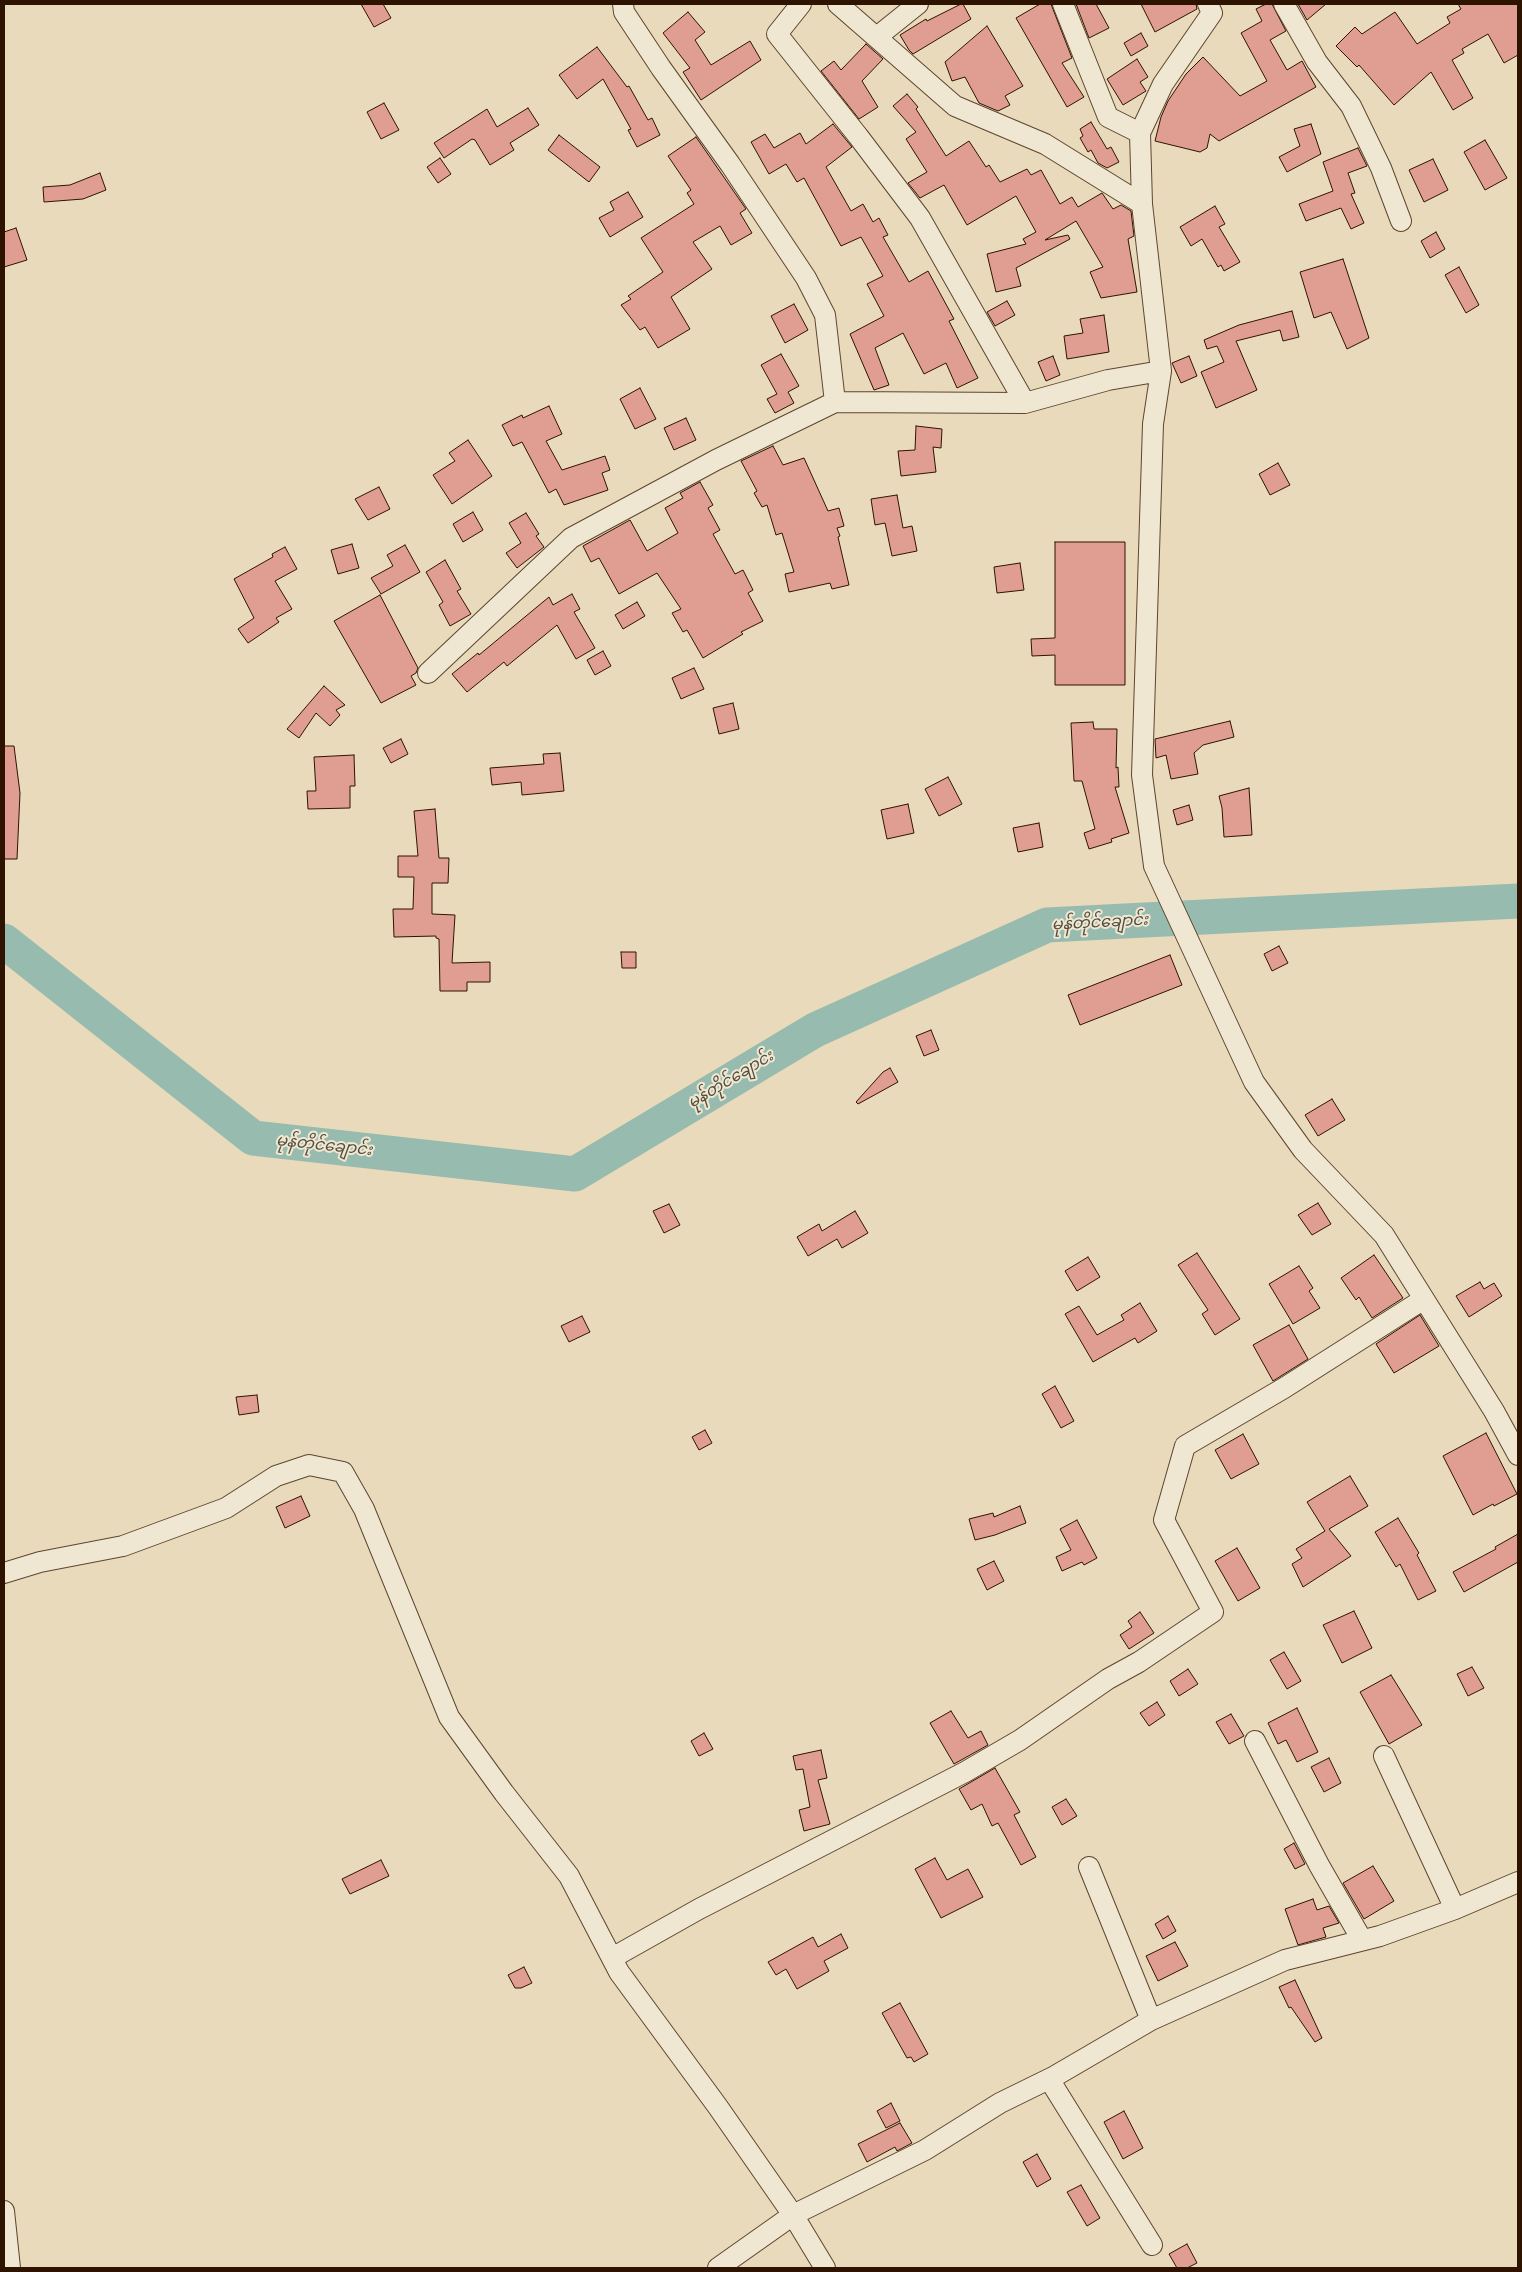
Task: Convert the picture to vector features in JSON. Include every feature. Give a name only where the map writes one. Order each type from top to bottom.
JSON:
[{"type":"street","points":[[623,4],[624,12],[661,68],[730,164],[806,278],[825,315],[835,402]]},
{"type":"street","points":[[801,4],[777,34],[920,218],[1025,403]]},
{"type":"street","points":[[838,4],[878,36],[956,106],[1045,144],[1142,204]]},
{"type":"street","points":[[878,36],[918,4]]},
{"type":"street","points":[[1063,4],[1108,117],[1140,133]]},
{"type":"street","points":[[1284,4],[1317,62],[1350,106],[1381,168],[1401,221]]},
{"type":"street","points":[[1216,7],[1162,84],[1140,133],[1142,204],[1161,371],[1153,424],[1142,774],[1154,866],[1254,1082],[1303,1150],[1384,1235],[1494,1411],[1518,1455]]},
{"type":"street","points":[[428,673],[571,538],[716,460],[835,402],[1025,403],[1108,380],[1161,371]]},
{"type":"street","points":[[612,1958],[699,1909],[965,1772],[1020,1740],[1108,1679],[1139,1662],[1213,1612],[1164,1520],[1185,1446],[1284,1388],[1424,1299]]},
{"type":"street","points":[[4,1573],[40,1562],[123,1546],[226,1508],[276,1476],[309,1465],[343,1472],[367,1517],[449,1717],[504,1793],[569,1876],[620,1972],[718,2107],[793,2215],[825,2268]]},
{"type":"street","points":[[1255,1741],[1319,1865],[1362,1940]]},
{"type":"street","points":[[1384,1756],[1455,1909]]},
{"type":"street","points":[[1089,1867],[1151,2020]]},
{"type":"street","points":[[718,2268],[793,2215],[925,2150],[1000,2103],[1049,2079],[1151,2020],[1285,1960],[1362,1940],[1455,1909],[1518,1882]]},
{"type":"street","points":[[1049,2079],[1152,2245]]},
{"type":"street","points":[[4,2211],[10,2268]]},
{"type":"building","points":[[361,4],[383,4],[391,18],[374,27]]},
{"type":"building","points":[[963,4],[971,19],[913,54],[909,50],[900,35],[926,19],[927,21]]},
{"type":"building","points":[[1040,4],[1051,4],[1072,58],[1062,63],[1084,97],[1067,107],[1016,18]]},
{"type":"building","points":[[1076,4],[1096,4],[1109,28],[1089,38]]},
{"type":"building","points":[[1141,4],[1196,4],[1197,9],[1155,32]]},
{"type":"building","points":[[1266,4],[1272,4],[1286,31],[1270,40],[1287,70],[1302,61],[1316,87],[1219,141],[1210,134],[1207,148],[1200,152],[1155,141],[1161,117],[1168,101],[1186,74],[1203,57],[1240,96],[1267,81],[1241,33],[1262,21],[1256,9]]},
{"type":"building","points":[[1298,4],[1326,4],[1307,20]]},
{"type":"building","points":[[1458,4],[1518,4],[1518,55],[1504,63],[1488,34],[1462,49],[1464,53],[1452,60],[1473,98],[1453,110],[1431,72],[1394,105],[1359,65],[1357,67],[1336,46],[1355,27],[1362,34],[1395,12],[1417,44],[1450,23],[1447,17],[1461,9]]},
{"type":"building","points":[[688,12],[705,32],[695,40],[711,65],[750,41],[761,60],[701,100],[683,72],[690,68],[663,33]]},
{"type":"building","points":[[987,26],[1023,86],[1005,96],[1010,105],[998,111],[979,103],[965,77],[952,81],[945,62]]},
{"type":"building","points":[[1141,33],[1148,46],[1131,56],[1124,43]]},
{"type":"building","points":[[866,44],[883,59],[862,81],[878,107],[859,119],[821,71],[834,61],[841,70]]},
{"type":"building","points":[[597,47],[627,87],[629,86],[648,120],[652,118],[660,135],[637,147],[628,130],[631,129],[603,79],[577,99],[559,75]]},
{"type":"building","points":[[1137,59],[1148,77],[1140,82],[1146,91],[1123,105],[1107,79]]},
{"type":"building","points":[[907,94],[918,107],[916,109],[946,156],[969,141],[986,167],[989,165],[1000,182],[1027,169],[1031,175],[1041,170],[1060,204],[1072,197],[1078,207],[1102,193],[1113,209],[1121,205],[1131,211],[1134,236],[1128,239],[1137,292],[1101,298],[1090,272],[1103,267],[1076,221],[1045,240],[1068,235],[1070,239],[1016,268],[1021,286],[996,292],[987,254],[1026,244],[1023,239],[1036,232],[1016,196],[967,225],[944,185],[920,198],[908,183],[927,172],[906,139],[916,132],[893,106]]},
{"type":"building","points":[[384,103],[399,130],[381,139],[367,112]]},
{"type":"building","points":[[528,108],[539,125],[510,143],[514,150],[490,165],[475,140],[472,139],[444,158],[434,143],[487,109],[497,127]]},
{"type":"building","points":[[1091,122],[1107,149],[1111,147],[1119,162],[1107,168],[1098,163],[1091,150],[1088,152],[1080,138],[1083,136],[1080,129]]},
{"type":"building","points":[[833,124],[852,147],[826,167],[851,211],[863,204],[873,222],[879,218],[888,235],[883,237],[909,282],[928,271],[954,319],[949,321],[978,378],[957,388],[946,363],[924,374],[903,333],[875,348],[889,385],[874,390],[850,334],[884,316],[867,284],[883,276],[861,237],[841,246],[804,178],[797,182],[786,164],[769,174],[751,142],[765,134],[774,148],[800,133],[806,144]]},
{"type":"building","points":[[1311,124],[1321,154],[1287,172],[1279,157],[1300,146],[1294,129]]},
{"type":"building","points":[[559,135],[600,167],[589,182],[548,150]]},
{"type":"building","points":[[696,137],[746,209],[740,213],[752,233],[731,245],[720,226],[693,242],[712,269],[671,297],[690,329],[658,348],[645,327],[640,330],[621,305],[631,299],[628,296],[663,272],[641,238],[694,204],[687,193],[691,190],[668,156]]},
{"type":"building","points":[[1485,140],[1507,178],[1485,190],[1464,152]]},
{"type":"building","points":[[1358,148],[1367,166],[1348,173],[1355,193],[1351,194],[1364,223],[1351,229],[1341,208],[1306,221],[1299,204],[1333,191],[1323,162]]},
{"type":"building","points":[[440,158],[451,174],[438,183],[427,167]]},
{"type":"building","points":[[1433,159],[1448,190],[1424,202],[1409,170]]},
{"type":"building","points":[[100,173],[106,190],[83,199],[44,202],[43,187],[70,185]]},
{"type":"building","points":[[628,192],[643,217],[610,237],[599,218],[614,210],[610,202]]},
{"type":"building","points":[[1215,206],[1225,224],[1219,227],[1240,262],[1224,271],[1221,265],[1218,267],[1202,239],[1191,246],[1180,227]]},
{"type":"building","points":[[16,228],[27,260],[4,267],[4,232]]},
{"type":"building","points":[[1436,232],[1445,249],[1430,258],[1421,241]]},
{"type":"building","points":[[1343,259],[1369,338],[1347,349],[1331,312],[1314,318],[1300,272]]},
{"type":"building","points":[[1459,267],[1479,305],[1466,313],[1445,275]]},
{"type":"building","points":[[1007,301],[1015,315],[995,326],[987,312]]},
{"type":"building","points":[[794,304],[808,330],[785,343],[771,316]]},
{"type":"building","points":[[1292,311],[1299,337],[1283,341],[1280,330],[1236,341],[1257,390],[1216,408],[1201,372],[1224,362],[1217,346],[1207,349],[1204,340],[1239,325]]},
{"type":"building","points":[[1104,315],[1109,352],[1067,359],[1064,336],[1083,333],[1080,319]]},
{"type":"building","points":[[781,354],[799,386],[788,392],[794,403],[775,413],[767,399],[777,394],[761,365]]},
{"type":"building","points":[[1053,356],[1060,375],[1046,381],[1038,362]]},
{"type":"building","points":[[1189,356],[1197,376],[1181,383],[1172,363]]},
{"type":"building","points":[[640,388],[656,419],[635,429],[620,399]]},
{"type":"building","points":[[549,406],[562,434],[546,441],[562,470],[605,456],[610,470],[602,473],[608,490],[564,505],[556,489],[549,493],[522,442],[513,446],[502,425],[522,415],[523,418]]},
{"type":"building","points":[[686,418],[696,440],[674,450],[664,428]]},
{"type":"building","points":[[916,426],[942,429],[941,448],[933,447],[936,472],[901,476],[898,451],[915,450]]},
{"type":"building","points":[[468,440],[492,476],[452,504],[433,475],[455,461],[449,453]]},
{"type":"building","points":[[773,446],[783,465],[804,458],[828,511],[839,508],[844,526],[837,528],[840,536],[838,537],[849,585],[832,589],[830,583],[789,592],[785,574],[794,572],[782,533],[776,535],[767,505],[762,507],[754,493],[757,491],[741,461]]},
{"type":"building","points":[[1278,463],[1290,485],[1270,495],[1259,474]]},
{"type":"building","points":[[700,482],[713,505],[708,508],[720,530],[713,534],[735,574],[743,570],[753,590],[748,593],[763,621],[741,632],[743,634],[703,658],[687,630],[683,632],[672,613],[681,609],[657,573],[619,594],[599,558],[591,562],[583,546],[630,520],[647,551],[678,533],[665,508],[683,498],[680,493]]},
{"type":"building","points":[[379,487],[390,509],[368,520],[355,499]]},
{"type":"building","points":[[897,495],[903,528],[912,526],[917,551],[892,556],[885,523],[875,525],[871,499]]},
{"type":"building","points":[[473,512],[483,530],[463,542],[453,524]]},
{"type":"building","points":[[526,513],[539,534],[536,536],[544,547],[517,568],[506,553],[521,543],[509,523]]},
{"type":"building","points":[[1055,542],[1125,542],[1125,685],[1055,685],[1055,655],[1032,656],[1031,639],[1055,638]]},
{"type":"building","points":[[352,544],[359,568],[338,574],[331,550]]},
{"type":"building","points":[[405,545],[420,572],[381,594],[371,578],[393,566],[387,555]]},
{"type":"building","points":[[285,547],[297,569],[275,581],[292,609],[276,618],[279,622],[248,643],[238,629],[254,618],[234,579],[273,557],[272,554]]},
{"type":"building","points":[[445,560],[461,589],[457,591],[471,614],[450,626],[439,605],[443,602],[426,572]]},
{"type":"building","points":[[1020,563],[1024,590],[997,593],[994,567]]},
{"type":"building","points":[[572,594],[580,609],[574,612],[595,648],[576,659],[557,625],[507,666],[504,662],[467,692],[452,674],[478,653],[479,655],[549,597],[553,605]]},
{"type":"building","points":[[380,595],[418,668],[416,673],[411,676],[416,685],[381,703],[334,621]]},
{"type":"building","points":[[637,602],[645,616],[623,629],[615,615]]},
{"type":"building","points":[[603,651],[611,666],[595,675],[587,660]]},
{"type":"building","points":[[694,668],[704,689],[681,699],[672,678]]},
{"type":"building","points":[[324,686],[345,705],[336,710],[340,715],[330,726],[316,713],[299,738],[287,729]]},
{"type":"building","points":[[733,703],[739,729],[719,734],[713,708]]},
{"type":"building","points":[[1230,721],[1234,737],[1203,745],[1194,753],[1198,774],[1171,779],[1166,755],[1156,758],[1155,739]]},
{"type":"building","points":[[1093,722],[1094,729],[1117,729],[1116,768],[1118,767],[1119,787],[1115,787],[1129,833],[1111,839],[1112,842],[1089,849],[1084,833],[1095,829],[1082,781],[1074,781],[1071,723]]},
{"type":"building","points":[[401,739],[408,754],[391,763],[383,748]]},
{"type":"building","points":[[4,746],[14,746],[20,793],[17,859],[4,859]]},
{"type":"building","points":[[560,753],[564,791],[522,795],[521,782],[492,785],[490,768],[544,764],[543,754]]},
{"type":"building","points":[[354,755],[355,786],[350,786],[350,808],[308,809],[307,791],[316,791],[314,757]]},
{"type":"building","points":[[948,777],[962,804],[939,816],[925,789]]},
{"type":"building","points":[[1249,788],[1252,835],[1224,837],[1222,808],[1219,796]]},
{"type":"building","points":[[908,804],[914,833],[887,839],[881,810]]},
{"type":"building","points":[[1189,805],[1193,820],[1177,825],[1173,810]]},
{"type":"building","points":[[435,809],[439,858],[449,858],[448,883],[432,883],[432,914],[455,915],[452,963],[490,962],[490,982],[467,982],[467,991],[440,991],[439,939],[436,936],[394,937],[393,909],[413,909],[414,877],[398,877],[398,856],[418,856],[414,811]]},
{"type":"building","points":[[1039,823],[1043,847],[1018,852],[1013,828]]},
{"type":"building","points":[[1279,946],[1288,963],[1272,971],[1264,954]]},
{"type":"building","points":[[621,952],[636,952],[636,968],[622,968]]},
{"type":"building","points":[[1170,955],[1182,985],[1080,1025],[1068,995]]},
{"type":"building","points":[[931,1030],[939,1050],[924,1056],[916,1036]]},
{"type":"building","points":[[890,1068],[898,1082],[858,1104],[856,1102],[883,1072]]},
{"type":"building","points":[[1332,1099],[1345,1120],[1318,1136],[1305,1115]]},
{"type":"building","points":[[1318,1203],[1331,1224],[1312,1235],[1298,1215]]},
{"type":"building","points":[[669,1204],[680,1225],[664,1233],[653,1211]]},
{"type":"building","points":[[855,1211],[868,1233],[842,1248],[837,1239],[808,1256],[797,1237],[819,1224],[822,1231]]},
{"type":"building","points":[[1197,1253],[1240,1319],[1215,1335],[1202,1314],[1208,1310],[1178,1265]]},
{"type":"building","points":[[1374,1255],[1403,1298],[1372,1318],[1359,1297],[1356,1300],[1341,1278]]},
{"type":"building","points":[[1088,1257],[1100,1277],[1077,1291],[1065,1271]]},
{"type":"building","points":[[1299,1266],[1313,1288],[1309,1291],[1320,1308],[1293,1324],[1269,1284]]},
{"type":"building","points":[[1480,1282],[1484,1289],[1494,1283],[1502,1296],[1469,1317],[1456,1296]]},
{"type":"building","points":[[1140,1303],[1157,1331],[1138,1343],[1135,1338],[1093,1362],[1065,1314],[1079,1306],[1097,1335],[1124,1320],[1121,1315]]},
{"type":"building","points":[[1420,1315],[1439,1346],[1394,1373],[1376,1344]]},
{"type":"building","points":[[582,1316],[590,1332],[569,1342],[561,1326]]},
{"type":"building","points":[[1289,1325],[1308,1359],[1273,1381],[1253,1345]]},
{"type":"building","points":[[1055,1386],[1074,1421],[1061,1428],[1042,1394]]},
{"type":"building","points":[[257,1395],[259,1412],[239,1415],[236,1397]]},
{"type":"building","points":[[705,1430],[712,1443],[699,1450],[692,1437]]},
{"type":"building","points":[[1486,1433],[1517,1494],[1473,1515],[1443,1456]]},
{"type":"building","points":[[1243,1434],[1259,1464],[1231,1479],[1215,1450]]},
{"type":"building","points":[[1350,1476],[1368,1506],[1329,1529],[1351,1556],[1303,1587],[1292,1564],[1302,1558],[1296,1549],[1325,1531],[1307,1502]]},
{"type":"building","points":[[301,1496],[310,1516],[285,1528],[276,1507]]},
{"type":"building","points":[[1020,1506],[1026,1523],[995,1535],[975,1540],[969,1519],[993,1513],[994,1517]]},
{"type":"building","points":[[1398,1518],[1419,1553],[1417,1555],[1436,1591],[1418,1600],[1400,1564],[1396,1567],[1375,1532]]},
{"type":"building","points":[[1077,1520],[1097,1558],[1084,1565],[1082,1562],[1062,1571],[1056,1557],[1071,1550],[1060,1529]]},
{"type":"building","points":[[1518,1534],[1518,1562],[1464,1592],[1453,1572],[1496,1549],[1495,1547]]},
{"type":"building","points":[[1237,1548],[1260,1588],[1238,1601],[1215,1561]]},
{"type":"building","points":[[994,1561],[1004,1581],[987,1590],[977,1569]]},
{"type":"building","points":[[1354,1611],[1372,1648],[1342,1663],[1323,1625]]},
{"type":"building","points":[[1140,1612],[1154,1633],[1129,1649],[1120,1635],[1132,1627],[1128,1621]]},
{"type":"building","points":[[1284,1652],[1301,1681],[1287,1689],[1270,1660]]},
{"type":"building","points":[[1472,1667],[1484,1688],[1468,1696],[1457,1674]]},
{"type":"building","points":[[1188,1669],[1198,1684],[1179,1696],[1170,1681]]},
{"type":"building","points":[[1391,1675],[1422,1725],[1389,1744],[1360,1692]]},
{"type":"building","points":[[1157,1702],[1165,1715],[1149,1726],[1140,1713]]},
{"type":"building","points":[[1297,1708],[1318,1752],[1297,1762],[1286,1740],[1278,1744],[1268,1723]]},
{"type":"building","points":[[951,1711],[968,1738],[981,1731],[988,1745],[954,1764],[930,1723]]},
{"type":"building","points":[[1231,1714],[1244,1736],[1229,1744],[1216,1722]]},
{"type":"building","points":[[704,1733],[713,1749],[699,1756],[691,1741]]},
{"type":"building","points":[[821,1750],[827,1778],[818,1780],[830,1824],[804,1831],[799,1810],[810,1807],[803,1769],[796,1770],[793,1756]]},
{"type":"building","points":[[1329,1758],[1341,1783],[1324,1792],[1311,1767]]},
{"type":"building","points":[[995,1768],[1020,1812],[1014,1815],[1036,1857],[1021,1865],[998,1823],[992,1826],[982,1804],[971,1810],[959,1789]]},
{"type":"building","points":[[1066,1799],[1077,1816],[1062,1825],[1052,1807]]},
{"type":"building","points":[[1294,1843],[1305,1864],[1295,1869],[1284,1849]]},
{"type":"building","points":[[935,1858],[947,1880],[968,1869],[983,1897],[941,1918],[915,1869]]},
{"type":"building","points":[[381,1860],[389,1876],[350,1894],[342,1879]]},
{"type":"building","points":[[1373,1866],[1394,1901],[1364,1919],[1343,1883]]},
{"type":"building","points":[[1313,1899],[1317,1910],[1329,1906],[1339,1923],[1323,1928],[1326,1937],[1298,1945],[1285,1909]]},
{"type":"building","points":[[1168,1916],[1176,1931],[1163,1939],[1155,1924]]},
{"type":"building","points":[[841,1934],[848,1948],[824,1961],[829,1971],[797,1989],[786,1969],[776,1975],[768,1962],[813,1937],[818,1947]]},
{"type":"building","points":[[1175,1942],[1188,1966],[1158,1981],[1146,1956]]},
{"type":"building","points":[[524,1967],[532,1983],[521,1988],[515,1988],[508,1975]]},
{"type":"building","points":[[1295,1980],[1322,2038],[1315,2042],[1291,2007],[1289,2008],[1279,1987]]},
{"type":"building","points":[[900,2003],[928,2054],[914,2062],[911,2057],[907,2058],[882,2013]]},
{"type":"building","points":[[891,2103],[900,2121],[886,2128],[877,2111]]},
{"type":"building","points":[[1124,2111],[1143,2148],[1123,2159],[1104,2122]]},
{"type":"building","points":[[900,2123],[912,2143],[897,2151],[895,2147],[867,2162],[858,2144]]},
{"type":"building","points":[[1037,2154],[1051,2179],[1037,2187],[1023,2162]]},
{"type":"building","points":[[1081,2185],[1100,2218],[1087,2226],[1067,2192]]},
{"type":"building","points":[[1187,2244],[1197,2263],[1187,2268],[1177,2268],[1169,2254]]},
{"type":"waterway","name":"မုန်တိုင်ချောင်း","points":[[4,941],[253,1138],[575,1174],[815,1030],[1047,925],[1518,901]]}]
